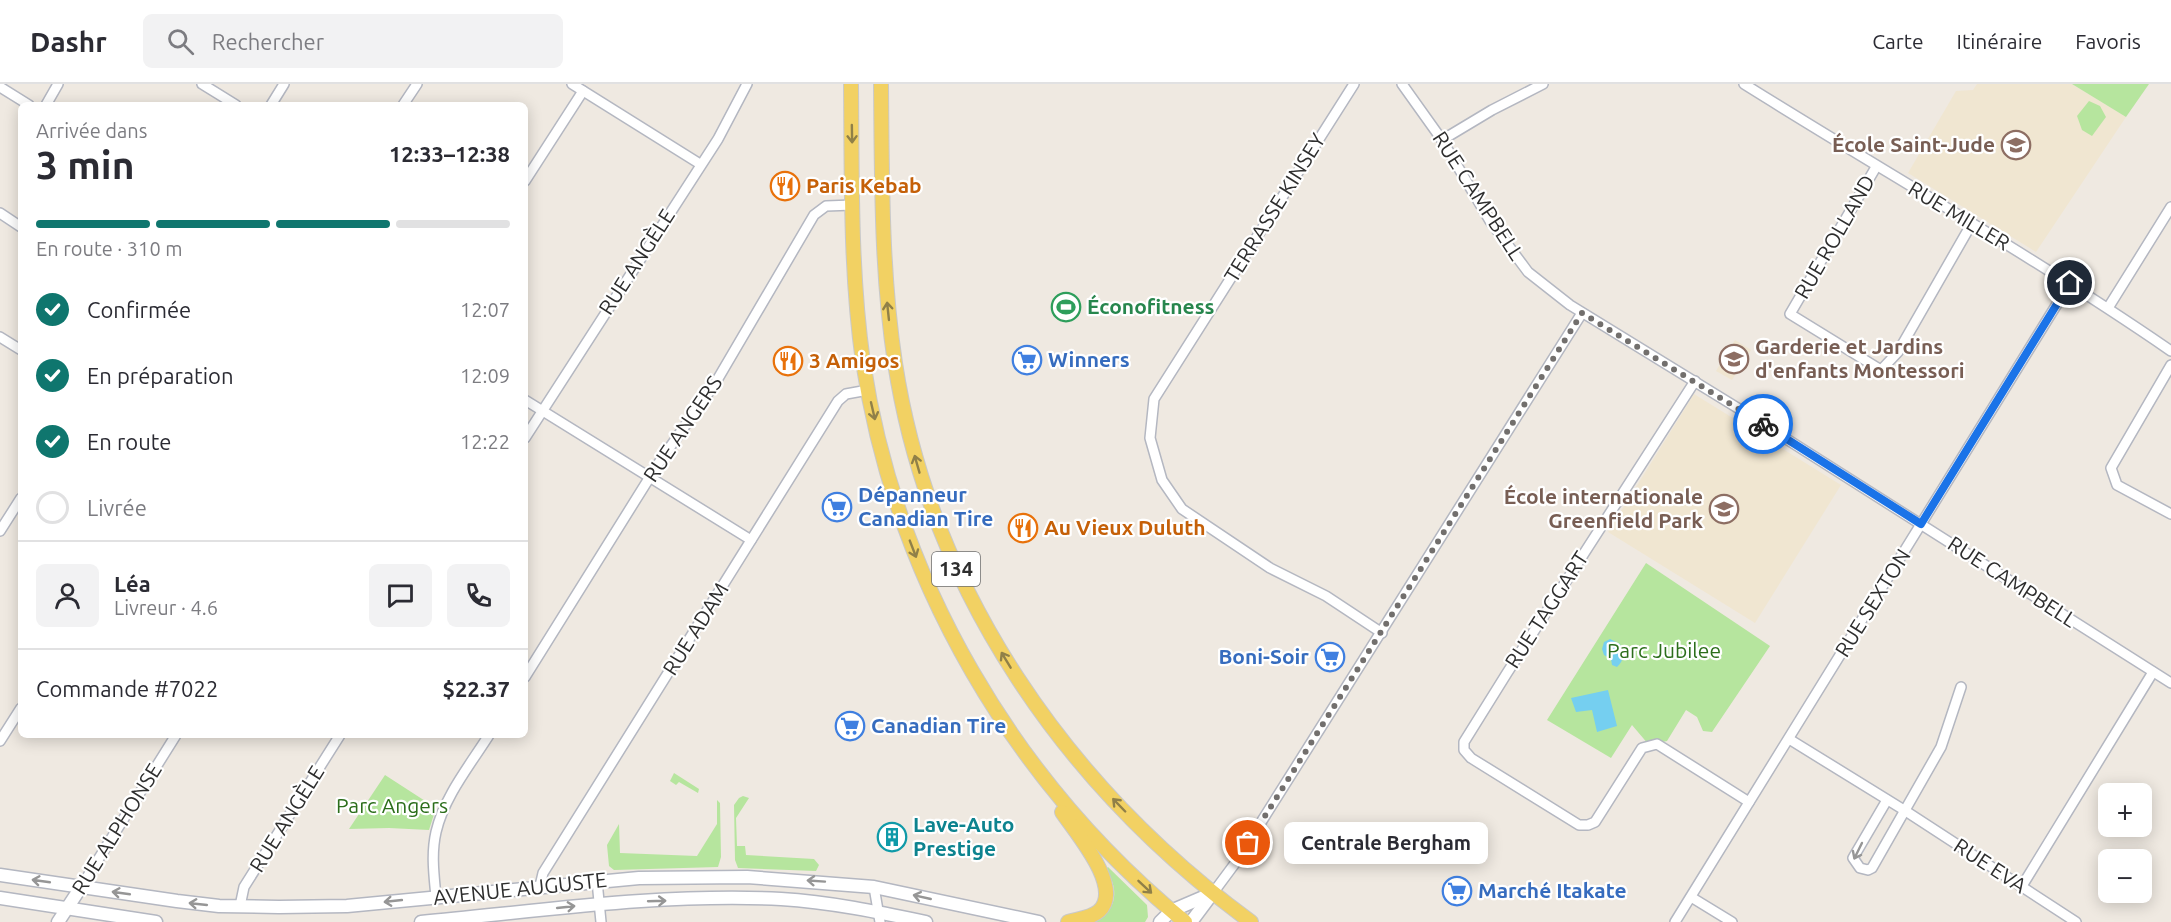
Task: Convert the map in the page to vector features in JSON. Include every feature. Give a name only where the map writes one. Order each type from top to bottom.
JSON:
[{"type":"main road","name":"134","points":[[851,84],[857,316],[868,390],[889,476],[918,561],[963,657],[1020,747],[1084,826],[1120,863],[1185,922]]},
{"type":"main road","name":"134","points":[[881,84],[885,272],[891,339],[911,441],[929,503],[943,540],[978,613],[1038,708],[1104,789],[1172,857],[1251,922]]},
{"type":"main road","points":[[1020,747],[1102,873],[1106,885],[1106,901],[1100,910],[1068,922]]},
{"type":"main road","name":"AVENUE AUGUSTE","points":[[0,875],[177,902],[240,906],[334,907],[597,881],[726,876],[874,887],[1039,922]]},
{"type":"main road","name":"RUE ALPHONSE","points":[[58,922],[81,887]]},
{"type":"main road","points":[[1160,922],[1171,911],[1213,893]]},
{"type":"main road","points":[[1191,922],[1213,893]]},
{"type":"main road","points":[[0,898],[156,922]]},
{"type":"main road","name":"AVENUE AUGUSTE","points":[[421,922],[641,901],[770,899],[845,905],[879,917],[926,922]]},
{"type":"street","points":[[48,102],[58,84]]},
{"type":"street","points":[[202,84],[231,102]]},
{"type":"street","points":[[273,102],[284,84]]},
{"type":"street","points":[[405,102],[417,84]]},
{"type":"street","points":[[572,84],[700,164]]},
{"type":"street","name":"RUE ANGÈLE","points":[[528,433],[718,139],[747,84]]},
{"type":"street","name":"TERRASSE KINSEY","points":[[1354,84],[1154,399],[1150,438],[1162,480],[1182,509],[1270,568],[1326,596],[1382,633]]},
{"type":"street","name":"RUE CAMPBELL","points":[[1402,84],[1442,141],[1490,221],[1528,272],[1582,313],[1695,381],[2171,683]]},
{"type":"street","name":"RUE MILLER","points":[[1744,84],[1876,167],[2070,283],[2171,351]]},
{"type":"street","points":[[1442,141],[1537,85]]},
{"type":"street","points":[[0,87],[24,102]]},
{"type":"street","points":[[528,176],[583,91]]},
{"type":"street","name":"RUE ROLLAND","points":[[1876,167],[1790,314],[1881,370],[1898,352],[1972,223]]},
{"type":"street","name":"RUE ANGERS","points":[[528,672],[650,477],[716,382],[814,215],[826,206],[853,205]]},
{"type":"street","points":[[2108,308],[2171,207]]},
{"type":"street","points":[[0,213],[18,225]]},
{"type":"street","name":"RUE SEXTON","points":[[1675,922],[2070,283]]},
{"type":"street","points":[[1213,893],[1236,862],[1382,633],[1582,313]]},
{"type":"street","points":[[0,337],[18,348]]},
{"type":"street","points":[[2171,365],[2111,468],[2117,485],[2171,514]]},
{"type":"street","name":"RUE TAGGART","points":[[1695,381],[1507,673],[1464,742],[1464,750],[1471,758],[1579,825],[1596,822],[1642,748],[1657,744],[1749,802]]},
{"type":"street","name":"RUE ADAM","points":[[540,886],[543,873],[840,399],[846,394],[868,390]]},
{"type":"street","points":[[528,402],[751,540]]},
{"type":"street","points":[[0,531],[18,503]]},
{"type":"street","points":[[2022,886],[2152,672]]},
{"type":"street","points":[[1887,800],[1853,858],[1860,868],[1868,870],[1872,868],[1941,747],[1961,687]]},
{"type":"street","points":[[0,741],[18,713]]},
{"type":"street","name":"RUE ALPHONSE","points":[[81,887],[174,738]]},
{"type":"street","name":"RUE ANGÈLE","points":[[240,906],[244,887],[338,738]]},
{"type":"street","points":[[436,897],[433,856],[440,818],[487,738]]},
{"type":"street","name":"RUE EVA","points":[[1789,739],[1904,810],[2076,922]]},
{"type":"street","points":[[597,881],[601,922]]},
{"type":"street","points":[[874,887],[879,917]]},
{"type":"street","points":[[1691,897],[1732,922]]},
{"type":"shaded area","name":"École Saint-Jude","points":[[1977,84],[2072,84],[2126,117],[2036,252],[1908,173],[1956,91],[1973,90]]},
{"type":"shaded area","name":"Garderie et Jardins d'enfants Montessori","points":[[1735,340],[1751,350],[1732,380],[1716,371]]},
{"type":"shaded area","name":"École internationale Greenfield Park","points":[[1694,394],[1841,485],[1755,623],[1608,532]]},
{"type":"green space","points":[[2072,84],[2149,84],[2126,117]]},
{"type":"green space","points":[[2089,101],[2100,106],[2106,117],[2092,136],[2082,130],[2077,116]]},
{"type":"green space","name":"Parc Jubilee","points":[[1646,563],[1770,646],[1712,732],[1703,731],[1697,717],[1686,710],[1667,741],[1649,745],[1632,725],[1611,758],[1547,720]]},
{"type":"green space","points":[[674,773],[699,789],[698,793],[679,782],[676,785],[670,781]]},
{"type":"green space","name":"Parc Angers","points":[[385,775],[436,808],[429,830],[349,829]]},
{"type":"green space","points":[[743,796],[749,798],[736,818],[737,846],[745,846],[746,855],[814,859],[819,865],[816,871],[738,868],[735,860],[734,805]]},
{"type":"green space","points":[[717,800],[720,803],[721,857],[718,867],[614,870],[609,866],[607,845],[619,824],[620,853],[697,856],[717,824]]},
{"type":"green space","points":[[1108,867],[1147,905],[1148,917],[1145,922],[1095,922],[1106,914],[1113,903],[1114,892],[1112,880],[1106,869]]},
{"type":"water","points":[[1610,639],[1620,644],[1622,650],[1623,656],[1617,667],[1612,665],[1611,659],[1604,655],[1602,649],[1604,642]]},
{"type":"water","points":[[1608,690],[1617,726],[1597,732],[1592,710],[1576,712],[1571,698]]},
{"type":"way so far","points":[[1248,843],[1582,313],[1763,424]]},
{"type":"place","name":"École Saint-Jude","points":[[2016,145]]},
{"type":"place","name":"Paris Kebab","points":[[785,186]]},
{"type":"place","name":"Éconofitness","points":[[1066,307]]},
{"type":"place","name":"Garderie et Jardins d'enfants Montessori","points":[[1734,359]]},
{"type":"place","name":"Winners","points":[[1027,360]]},
{"type":"place","name":"3 Amigos","points":[[788,361]]},
{"type":"place","name":"Dépanneur Canadian Tire","points":[[837,507]]},
{"type":"place","name":"École internationale Greenfield Park","points":[[1724,509]]},
{"type":"place","name":"Au Vieux Duluth","points":[[1023,528]]},
{"type":"place","name":"Boni-Soir","points":[[1330,657]]},
{"type":"place","name":"Canadian Tire","points":[[850,726]]},
{"type":"place","name":"Lave-Auto Prestige","points":[[892,837]]},
{"type":"place","name":"Centrale Bergham","points":[[1248,843]]},
{"type":"place","name":"Marché Itakate","points":[[1457,891]]},
{"type":"route","points":[[1763,424],[1921,524],[2070,283]]}]
